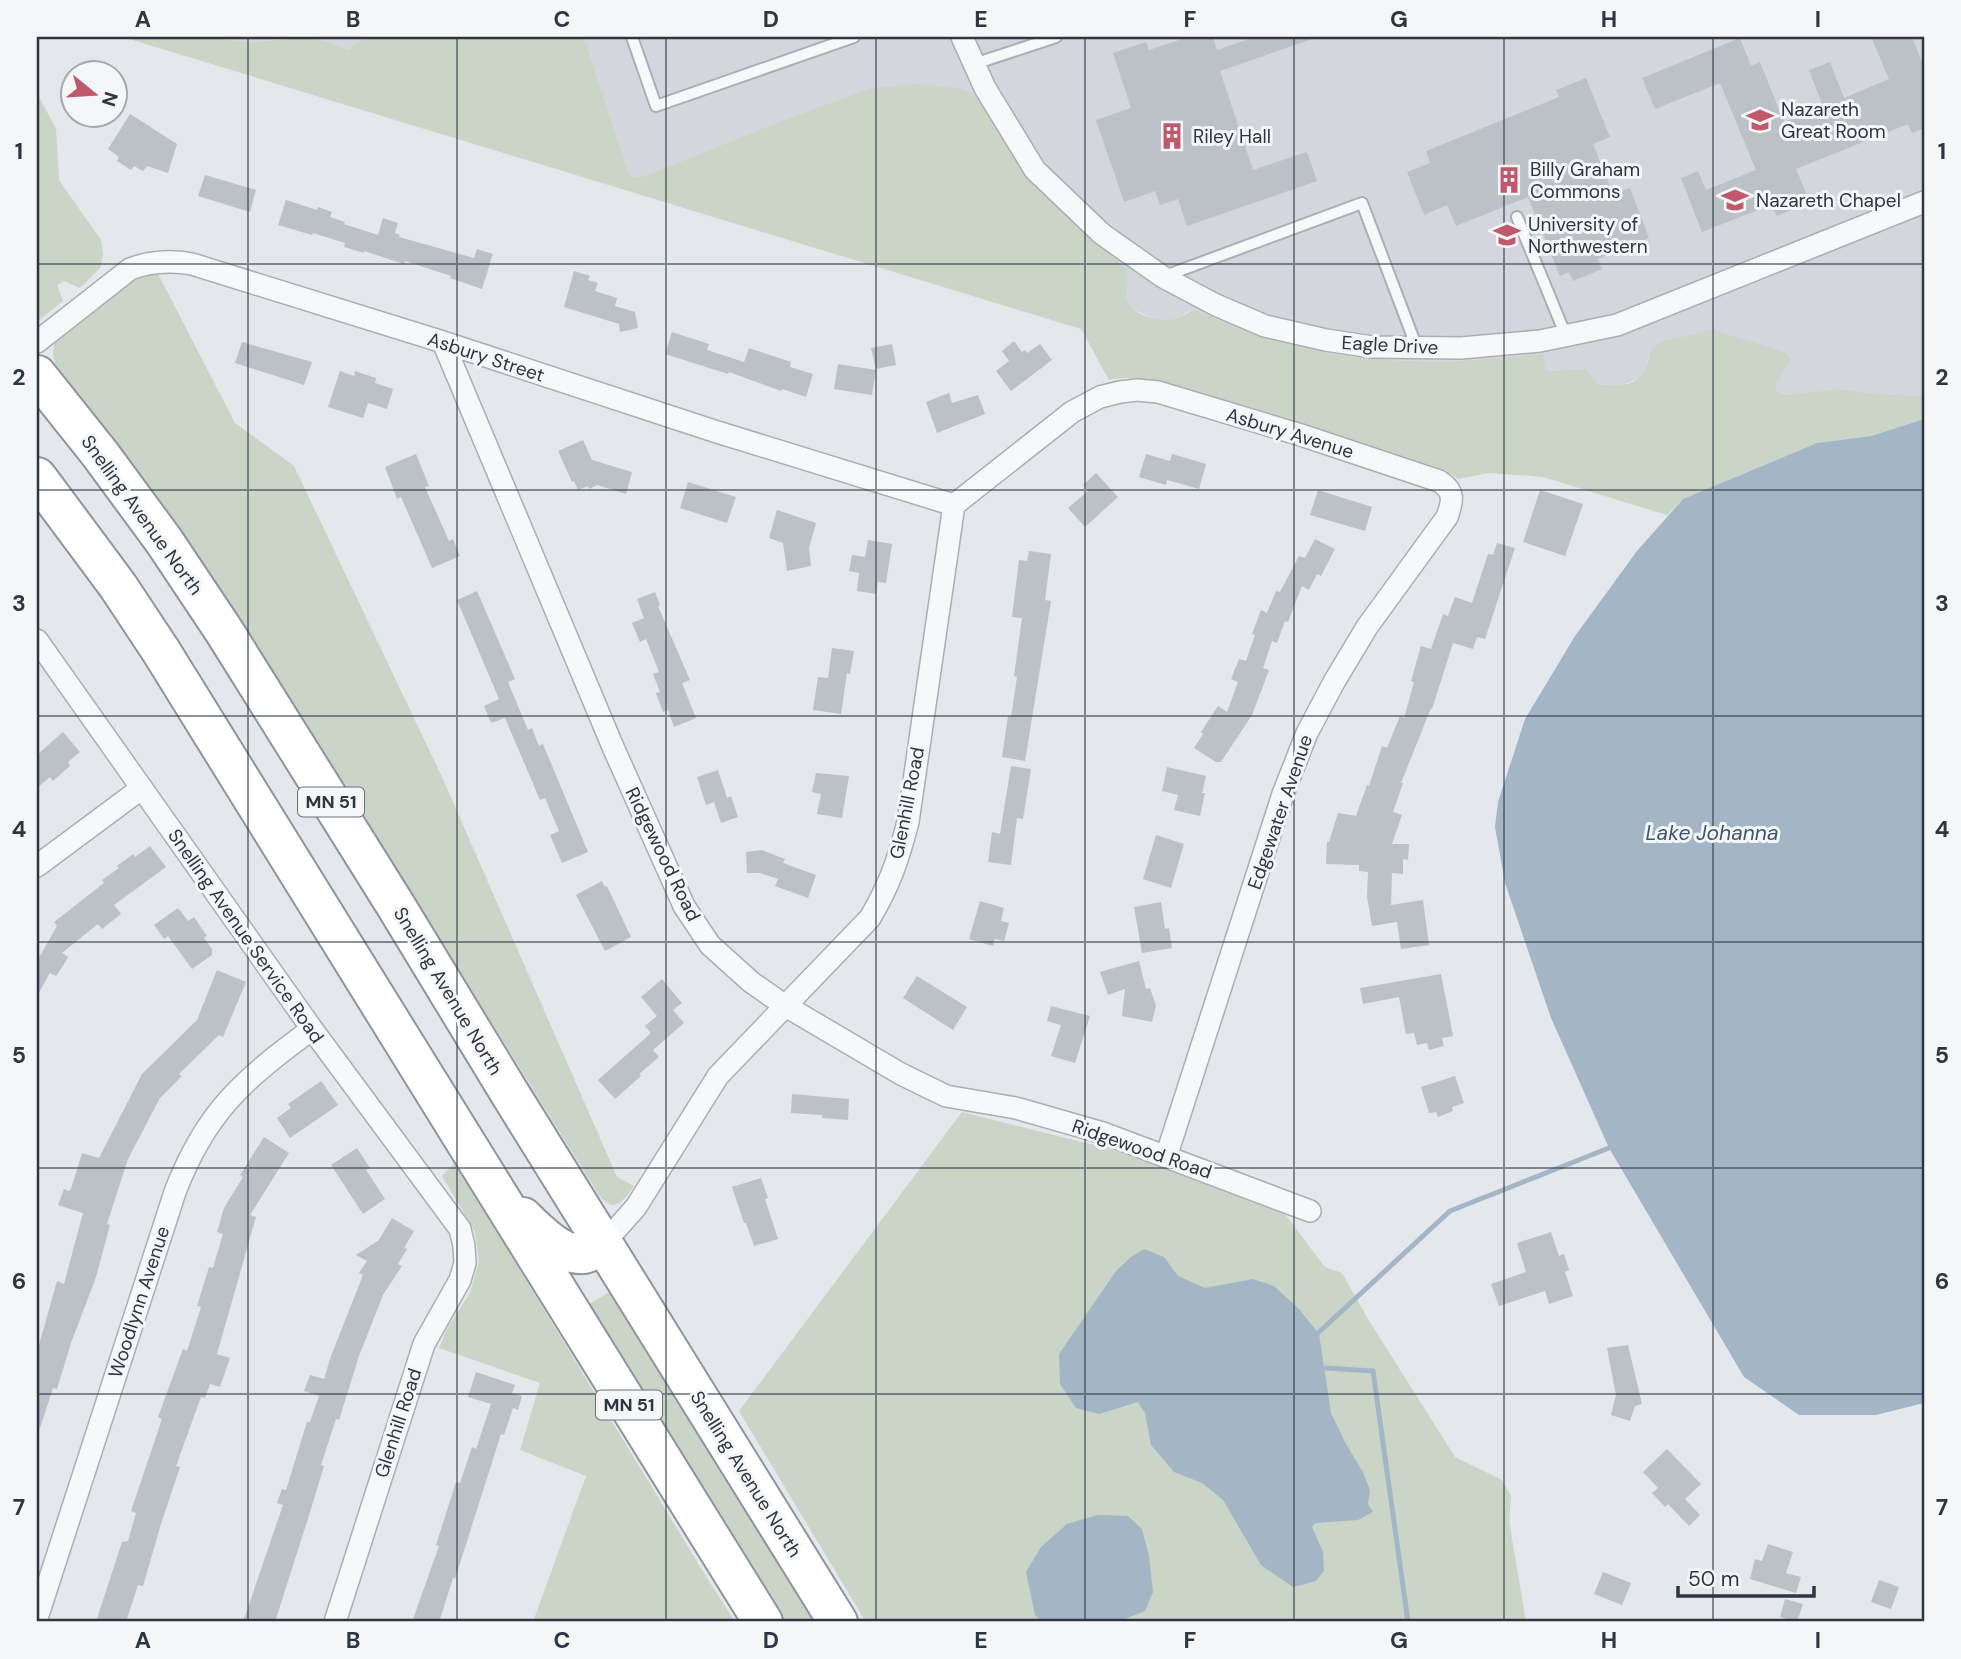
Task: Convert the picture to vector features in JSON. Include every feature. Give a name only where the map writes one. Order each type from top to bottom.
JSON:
[{"type":"highway","name":"Snelling Avenue North","points":[[37,375],[164,541],[224,631],[838,1622]]},
{"type":"highway","name":"MN 51","points":[[37,477],[118,586],[162,651],[763,1622]]},
{"type":"highway","points":[[494,1187],[545,1238],[571,1253],[585,1254],[603,1244]]},
{"type":"street","name":"Eagle Drive","points":[[962,37],[985,89],[1035,170],[1102,234],[1163,277],[1216,305],[1265,326],[1326,341],[1372,347],[1461,348],[1540,341],[1617,325],[1924,202]]},
{"type":"street","name":"Asbury Street","points":[[37,342],[130,268],[144,263],[176,261],[443,342],[714,432],[954,505]]},
{"type":"street","name":"Ridgewood Road","points":[[443,342],[608,734],[684,906],[710,945],[751,982],[784,1005],[901,1074],[946,1096],[1016,1108],[1103,1133],[1310,1211]]},
{"type":"street","name":"Asbury Avenue","points":[[954,505],[1072,412],[1100,397],[1137,390],[1158,392],[1439,481],[1449,489],[1451,495]]},
{"type":"street","name":"Edgewater Avenue","points":[[1166,1157],[1283,794],[1307,733],[1367,627],[1447,517],[1451,495]]},
{"type":"street","name":"Glenhill Road","points":[[603,1244],[636,1207],[718,1076],[870,918],[887,889],[908,822],[954,505]]},
{"type":"street","name":"Snelling Avenue Service Road","points":[[37,640],[312,1029],[460,1229]]},
{"type":"street","points":[[37,866],[142,789]]},
{"type":"street","name":"Woodlynn Avenue","points":[[37,1618],[186,1163],[222,1105],[244,1082],[312,1029]]},
{"type":"street","name":"Glenhill Road","points":[[335,1622],[424,1344],[463,1271],[464,1246],[460,1229]]},
{"type":"lane","points":[[632,37],[656,106],[854,37]]},
{"type":"lane","points":[[974,64],[1022,42],[1056,37]]},
{"type":"lane","points":[[1163,277],[1362,203],[1417,348]]},
{"type":"lane","points":[[1517,217],[1566,336]]},
{"type":"shaded area","points":[[123,37],[202,37],[253,42],[309,37],[348,50],[365,37],[584,37],[628,172],[634,177],[642,177],[868,89],[917,84],[962,89],[973,94],[1046,194],[1126,269],[1126,297],[1136,311],[1150,317],[1170,320],[1195,310],[1268,339],[1339,355],[1389,360],[1445,362],[1543,354],[1546,371],[1586,369],[1598,384],[1611,385],[1631,383],[1641,376],[1652,348],[1664,341],[1714,330],[1784,352],[1791,360],[1776,385],[1777,391],[1786,395],[1839,389],[1873,394],[1924,396],[1924,419],[1871,436],[1817,443],[1683,499],[1667,515],[1543,477],[1489,473],[1458,479],[1445,470],[1162,382],[1129,378],[1109,380],[1081,329]]},
{"type":"shaded area","points":[[202,37],[301,37],[253,42]]},
{"type":"shaded area","points":[[309,37],[365,37],[348,50]]},
{"type":"shaded area","name":"University of Northwestern","points":[[584,37],[1924,37],[1924,396],[1873,394],[1839,389],[1787,395],[1777,391],[1776,385],[1791,360],[1649,356],[1640,378],[1620,386],[1598,384],[1586,369],[1546,371],[1542,354],[1445,362],[1389,360],[1339,355],[1268,339],[1195,310],[1174,320],[1164,321],[1135,310],[1126,297],[1128,283],[1046,194],[868,89],[642,177],[634,177],[628,172]]},
{"type":"shaded area","points":[[37,93],[56,129],[59,180],[101,240],[103,255],[100,268],[80,288],[64,281],[57,285],[63,301],[37,322]]},
{"type":"shaded area","points":[[158,274],[235,423],[294,466],[442,777],[617,1177],[634,1186],[617,1204],[607,1203],[597,1192],[239,617],[170,515],[56,367],[53,352],[58,337],[128,283]]},
{"type":"shaded area","points":[[962,1112],[1110,1149],[1284,1213],[1325,1267],[1342,1273],[1455,1457],[1502,1480],[1511,1496],[1509,1521],[1526,1622],[866,1622],[739,1411]]},
{"type":"shaded area","points":[[455,1163],[735,1622],[533,1622],[586,1476],[520,1450],[540,1383],[439,1348],[448,1327],[470,1293],[479,1261],[475,1232],[442,1176]]},
{"type":"shaded area","points":[[614,1289],[823,1622],[781,1622],[588,1305]]},
{"type":"water","name":"Lake Johanna","points":[[1924,419],[1924,1403],[1876,1415],[1799,1415],[1744,1377],[1609,1148],[1551,1018],[1505,883],[1495,827],[1498,802],[1525,719],[1575,636],[1637,551],[1683,499],[1817,443],[1871,436]]},
{"type":"water","points":[[1144,1249],[1164,1257],[1178,1276],[1205,1288],[1253,1279],[1274,1286],[1299,1309],[1319,1334],[1331,1413],[1363,1472],[1370,1490],[1368,1504],[1373,1512],[1358,1520],[1315,1523],[1312,1527],[1323,1552],[1324,1571],[1316,1581],[1293,1587],[1261,1565],[1223,1500],[1202,1483],[1174,1472],[1151,1445],[1145,1413],[1138,1402],[1099,1414],[1076,1408],[1060,1384],[1059,1354],[1116,1271]]},
{"type":"water","points":[[1097,1515],[1128,1516],[1142,1529],[1149,1556],[1153,1592],[1145,1611],[1117,1622],[1041,1622],[1035,1615],[1026,1572],[1041,1547],[1067,1524]]},
{"type":"building","name":"Riley Hall","points":[[1188,37],[1213,37],[1217,50],[1255,37],[1312,37],[1220,71],[1253,170],[1307,152],[1317,181],[1187,226],[1178,199],[1160,205],[1155,191],[1124,202],[1096,120],[1131,108],[1113,53],[1146,42],[1149,50]]},
{"type":"building","points":[[1871,37],[1912,37],[1924,67],[1924,128],[1912,133],[1908,124],[1796,169],[1810,202],[1777,216],[1771,205],[1702,232],[1681,178],[1698,171],[1706,190],[1756,170],[1720,83],[1655,109],[1642,78],[1740,38],[1751,66],[1760,62],[1784,122],[1823,106],[1809,70],[1830,62],[1844,98],[1889,79]]},
{"type":"building","name":"Billy Graham Commons","points":[[1586,78],[1610,137],[1593,144],[1613,194],[1630,188],[1649,238],[1598,259],[1602,269],[1573,281],[1569,272],[1560,276],[1528,197],[1456,226],[1447,205],[1424,215],[1407,172],[1430,163],[1426,151],[1559,97],[1556,90]]},
{"type":"building","points":[[130,114],[177,144],[168,173],[147,166],[143,171],[134,166],[131,170],[117,161],[119,157],[108,149],[120,130],[130,130]]},
{"type":"building","points":[[205,175],[256,190],[250,212],[198,196]]},
{"type":"building","points":[[286,200],[332,212],[330,217],[345,222],[344,224],[378,235],[383,218],[398,223],[395,233],[400,235],[399,237],[474,258],[477,249],[493,254],[482,289],[405,261],[404,264],[364,253],[344,247],[345,243],[278,225]]},
{"type":"building","points":[[574,271],[590,276],[588,280],[598,283],[595,291],[617,298],[615,306],[635,312],[638,328],[620,332],[619,324],[564,307]]},
{"type":"building","points":[[672,332],[709,344],[707,350],[744,362],[749,348],[791,362],[790,367],[813,374],[806,397],[665,354]]},
{"type":"building","points":[[1014,341],[1022,352],[1025,350],[1027,353],[1040,344],[1052,360],[1011,391],[996,371],[1009,361],[1002,351]]},
{"type":"building","points":[[242,342],[312,362],[304,385],[235,363]]},
{"type":"building","points":[[892,344],[896,365],[876,369],[871,348]]},
{"type":"building","points":[[838,364],[876,370],[872,395],[834,389]]},
{"type":"building","points":[[340,371],[354,376],[355,371],[376,378],[375,383],[393,389],[387,409],[368,403],[363,418],[328,407]]},
{"type":"building","points":[[949,393],[952,403],[978,395],[985,414],[937,433],[926,402]]},
{"type":"building","points":[[583,440],[592,460],[632,472],[626,494],[597,485],[578,490],[558,451]]},
{"type":"building","points":[[416,454],[429,486],[425,487],[449,541],[453,539],[460,556],[432,568],[401,497],[397,499],[385,467]]},
{"type":"building","points":[[1146,454],[1170,461],[1172,454],[1206,464],[1199,489],[1167,480],[1166,485],[1139,477]]},
{"type":"building","points":[[1096,473],[1118,497],[1085,527],[1068,508],[1088,491],[1083,485]]},
{"type":"building","points":[[688,482],[736,497],[727,523],[680,508]]},
{"type":"building","points":[[1318,490],[1372,507],[1365,531],[1310,515]]},
{"type":"building","points":[[1540,490],[1583,504],[1565,556],[1523,542]]},
{"type":"building","points":[[777,510],[816,523],[809,548],[811,566],[787,571],[783,543],[769,538]]},
{"type":"building","points":[[1315,539],[1335,549],[1321,576],[1317,574],[1309,590],[1302,586],[1277,643],[1272,641],[1263,668],[1269,670],[1252,715],[1221,762],[1216,762],[1194,748],[1203,734],[1201,732],[1218,706],[1227,712],[1238,682],[1231,679],[1239,659],[1246,661],[1261,610],[1267,613],[1276,591],[1280,592],[1299,556],[1305,558]]},
{"type":"building","points":[[868,540],[892,544],[886,583],[878,582],[876,594],[857,591],[859,573],[849,571],[852,555],[865,557]]},
{"type":"building","points":[[1497,543],[1515,548],[1485,639],[1477,637],[1473,649],[1453,643],[1432,709],[1401,783],[1393,812],[1402,815],[1392,844],[1409,844],[1408,860],[1403,859],[1403,874],[1392,873],[1391,905],[1423,900],[1429,945],[1401,949],[1397,922],[1372,926],[1367,897],[1368,872],[1359,871],[1359,865],[1326,864],[1327,842],[1338,813],[1356,816],[1382,746],[1387,748],[1400,716],[1404,718],[1421,646],[1431,649],[1443,614],[1448,616],[1455,597],[1472,603],[1488,554],[1493,555]]},
{"type":"building","points":[[1029,551],[1051,554],[1045,600],[1051,601],[1025,761],[1002,757],[1017,677],[1014,676],[1022,618],[1012,617],[1019,560],[1027,561]]},
{"type":"building","points":[[477,591],[515,679],[508,682],[528,730],[532,728],[539,746],[543,744],[588,852],[562,863],[550,835],[559,831],[545,798],[540,800],[505,718],[491,723],[484,706],[499,699],[457,600]]},
{"type":"building","points":[[655,592],[660,605],[658,606],[690,680],[682,683],[696,718],[674,727],[668,710],[663,712],[656,693],[660,692],[653,674],[659,672],[646,639],[640,642],[632,623],[644,618],[637,599]]},
{"type":"building","points":[[832,648],[854,651],[850,674],[847,673],[841,714],[813,710],[818,677],[828,678]]},
{"type":"building","points":[[63,732],[80,752],[68,762],[70,766],[53,781],[50,777],[37,788],[37,755]]},
{"type":"building","points":[[1011,766],[1031,769],[1023,819],[1017,818],[1011,865],[988,862],[992,832],[1000,834]]},
{"type":"building","points":[[1167,767],[1206,776],[1200,816],[1174,810],[1178,795],[1162,791]]},
{"type":"building","points":[[718,770],[727,798],[731,796],[738,817],[721,823],[714,802],[706,805],[697,777]]},
{"type":"building","points":[[816,773],[849,776],[842,818],[817,814],[821,794],[812,792]]},
{"type":"building","points":[[1156,835],[1184,844],[1171,888],[1143,879]]},
{"type":"building","points":[[150,846],[166,867],[114,905],[121,914],[102,929],[98,924],[62,953],[68,957],[64,964],[56,976],[50,973],[37,996],[37,961],[57,926],[54,922],[104,883],[102,880],[119,868],[117,866]]},
{"type":"building","points":[[762,850],[785,859],[783,863],[816,875],[808,898],[775,886],[778,879],[760,873],[747,873],[746,852]]},
{"type":"building","points":[[602,881],[605,887],[607,886],[631,937],[605,951],[576,895]]},
{"type":"building","points":[[980,901],[1004,908],[1001,921],[1009,923],[1004,941],[995,939],[993,946],[969,939]]},
{"type":"building","points":[[1161,902],[1165,929],[1169,928],[1172,948],[1142,953],[1134,907]]},
{"type":"building","points":[[178,908],[188,921],[194,917],[212,949],[212,955],[192,969],[168,936],[164,939],[154,925]]},
{"type":"building","points":[[1139,961],[1146,989],[1150,988],[1156,1006],[1152,1022],[1122,1016],[1125,989],[1108,995],[1100,972]]},
{"type":"building","points":[[217,970],[246,982],[223,1037],[219,1035],[179,1074],[182,1076],[160,1098],[128,1159],[107,1224],[110,1225],[96,1277],[57,1389],[53,1388],[40,1428],[37,1428],[37,1352],[57,1281],[64,1284],[83,1213],[58,1205],[64,1189],[71,1189],[82,1153],[99,1158],[142,1074],[197,1020]]},
{"type":"building","points":[[1441,974],[1453,1036],[1442,1038],[1444,1046],[1429,1050],[1427,1043],[1417,1045],[1414,1033],[1406,1034],[1399,997],[1363,1004],[1360,988]]},
{"type":"building","points":[[917,976],[967,1007],[953,1030],[903,998]]},
{"type":"building","points":[[662,979],[682,1003],[673,1010],[684,1023],[653,1050],[659,1057],[615,1099],[598,1080],[651,1033],[645,1026],[657,1016],[641,997]]},
{"type":"building","points":[[1051,1006],[1090,1016],[1075,1063],[1051,1056],[1061,1025],[1047,1021]]},
{"type":"building","points":[[1455,1076],[1464,1103],[1452,1107],[1453,1111],[1438,1117],[1436,1112],[1429,1113],[1421,1087]]},
{"type":"building","points":[[321,1081],[338,1105],[290,1138],[277,1118],[291,1108],[288,1104]]},
{"type":"building","points":[[792,1094],[849,1099],[848,1120],[791,1113]]},
{"type":"building","points":[[264,1137],[289,1153],[250,1215],[256,1217],[217,1354],[230,1358],[220,1387],[210,1384],[205,1398],[201,1397],[176,1466],[180,1467],[143,1586],[138,1585],[126,1622],[96,1622],[122,1542],[128,1541],[136,1513],[131,1511],[162,1419],[158,1417],[183,1349],[187,1351],[201,1307],[197,1306],[209,1267],[213,1268],[223,1234],[217,1232],[224,1208],[243,1177],[240,1175]]},
{"type":"building","points":[[357,1148],[370,1168],[366,1170],[385,1199],[363,1214],[331,1165]]},
{"type":"building","points":[[761,1178],[778,1239],[754,1246],[732,1187]]},
{"type":"building","points":[[392,1218],[414,1231],[398,1264],[402,1266],[383,1295],[359,1356],[339,1420],[336,1419],[275,1622],[243,1622],[283,1505],[277,1503],[282,1489],[286,1490],[307,1422],[310,1422],[319,1396],[304,1391],[310,1375],[324,1379],[363,1275],[359,1273],[367,1261],[356,1255],[379,1240]]},
{"type":"building","points":[[1551,1232],[1559,1256],[1564,1254],[1569,1270],[1565,1272],[1573,1296],[1549,1304],[1545,1291],[1499,1306],[1491,1284],[1526,1272],[1517,1243]]},
{"type":"building","points":[[1628,1345],[1642,1404],[1635,1406],[1630,1421],[1611,1415],[1616,1395],[1607,1348]]},
{"type":"building","points":[[476,1372],[515,1385],[512,1393],[522,1396],[518,1410],[513,1408],[504,1435],[501,1434],[439,1622],[412,1622],[439,1546],[436,1545],[456,1482],[460,1483],[472,1447],[476,1449],[491,1404],[468,1397]]},
{"type":"building","points":[[1667,1449],[1701,1484],[1685,1499],[1700,1515],[1689,1526],[1668,1504],[1665,1507],[1652,1493],[1658,1488],[1643,1472]]},
{"type":"building","points":[[1768,1544],[1793,1552],[1786,1573],[1801,1577],[1796,1593],[1750,1579],[1755,1559],[1762,1561]]},
{"type":"building","points":[[1603,1572],[1631,1583],[1622,1605],[1594,1594]]},
{"type":"building","points":[[1879,1580],[1899,1587],[1891,1609],[1871,1602]]},
{"type":"building","points":[[1785,1599],[1803,1604],[1797,1622],[1780,1617]]},
{"type":"waterway","points":[[1318,1333],[1450,1211],[1609,1148]]},
{"type":"waterway","points":[[1326,1368],[1373,1371],[1408,1622]]},
{"type":"place","name":"Nazareth Great Room","points":[[1760,120]]},
{"type":"place","name":"Riley Hall","points":[[1172,136]]},
{"type":"place","name":"Billy Graham Commons","points":[[1509,180]]},
{"type":"place","name":"Nazareth Chapel","points":[[1735,200]]},
{"type":"place","name":"University of Northwestern","points":[[1507,235]]}]
